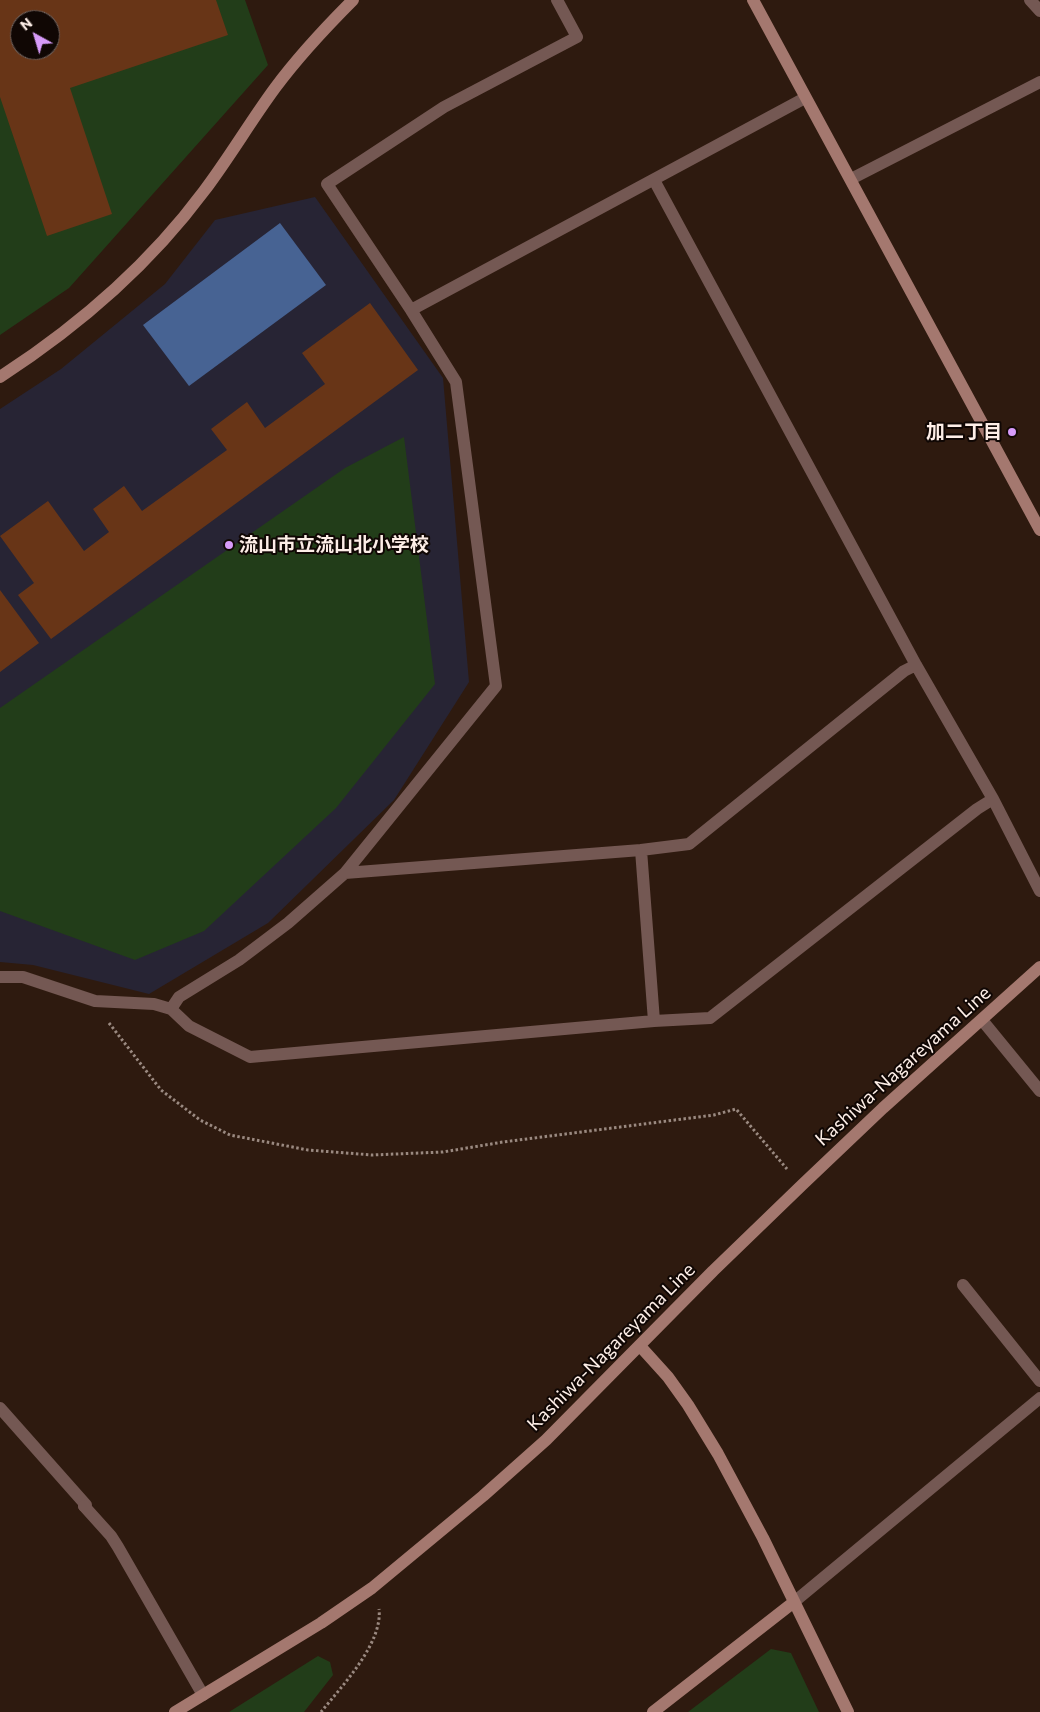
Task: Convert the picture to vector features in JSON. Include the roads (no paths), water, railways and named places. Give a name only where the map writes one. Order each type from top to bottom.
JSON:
[{"type":"street","points":[[0,377],[60,334],[105,298],[159,246],[204,192],[276,87],[332,21],[353,0]]},
{"type":"street","points":[[171,1009],[179,996],[239,960],[288,923],[344,873],[496,686],[456,382],[411,310],[327,184],[444,107],[577,37],[557,0]]},
{"type":"street","points":[[754,0],[805,98],[851,179],[1040,530]]},
{"type":"street","points":[[1030,0],[1040,12]]},
{"type":"street","points":[[851,179],[1040,82]]},
{"type":"street","points":[[411,310],[805,98]]},
{"type":"street","points":[[654,180],[916,665],[993,800],[1040,891]]},
{"type":"street","points":[[344,873],[641,850],[689,844],[904,671],[916,665]]},
{"type":"street","points":[[0,977],[23,978],[95,1001],[154,1004],[171,1009],[189,1026],[250,1057],[654,1021],[710,1018],[977,809],[993,800]]},
{"type":"street","points":[[641,850],[654,1021]]},
{"type":"street","name":"Kashiwa-Nagareyama Line","points":[[175,1712],[321,1623],[372,1588],[453,1522],[546,1440],[713,1271],[802,1185],[1040,967]]},
{"type":"street","points":[[982,1020],[1040,1091]]},
{"type":"street","points":[[963,1285],[1040,1381]]},
{"type":"street","points":[[640,1346],[668,1377],[688,1405],[718,1454],[744,1501],[848,1712]]},
{"type":"street","points":[[652,1712],[794,1602],[1040,1398]]},
{"type":"street","points":[[0,1408],[111,1536],[203,1695]]},
{"type":"water","points":[[280,223],[326,285],[189,386],[143,325]]},
{"type":"place","name":"加二丁目","points":[[1012,432]]},
{"type":"place","name":"流山市立流山北小学校","points":[[229,545]]}]
